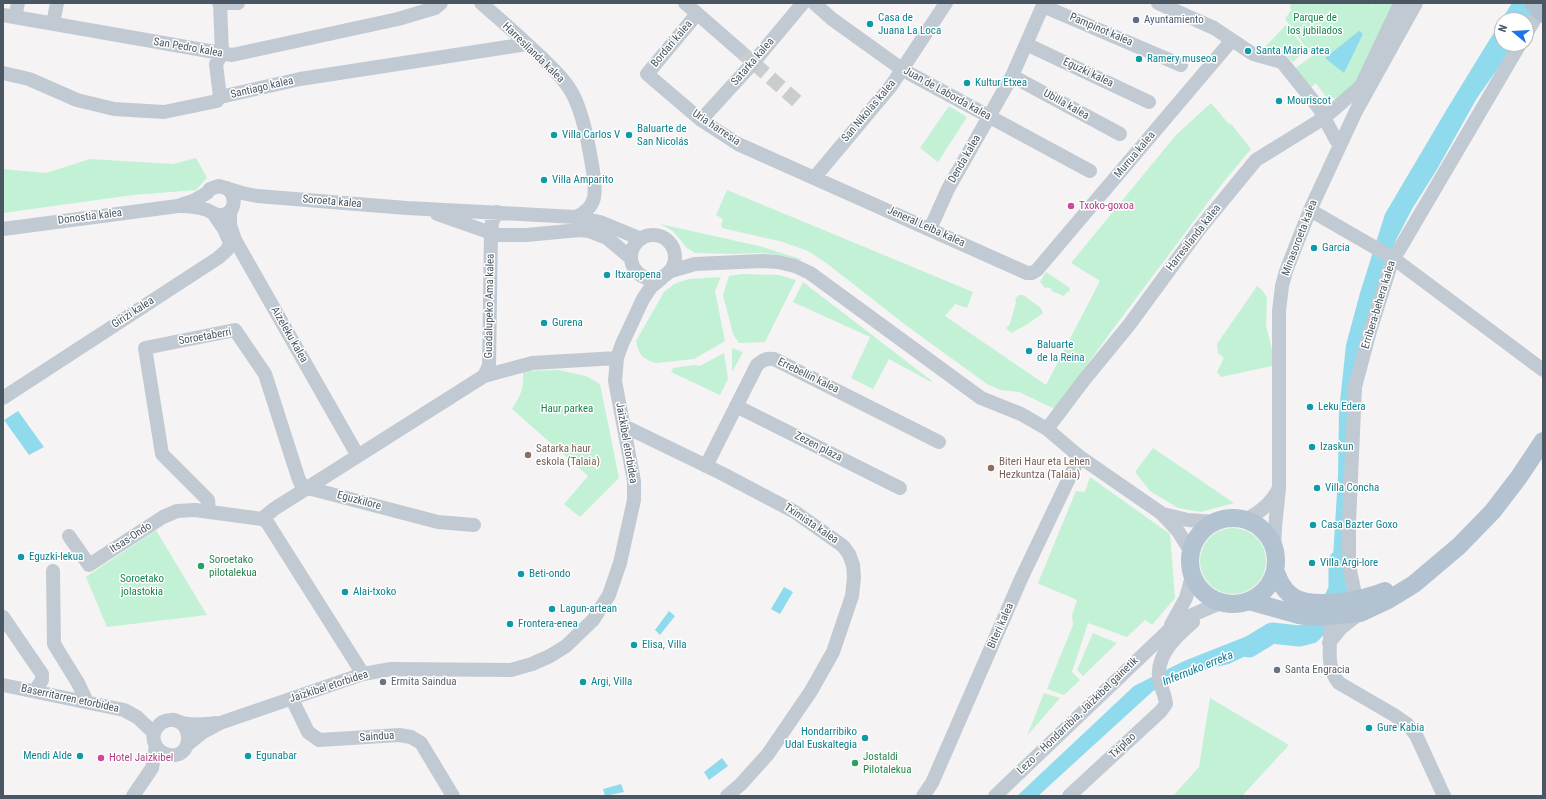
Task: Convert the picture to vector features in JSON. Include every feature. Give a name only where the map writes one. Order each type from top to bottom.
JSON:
[{"type":"main road","points":[[1340,618],[1411,578],[1454,542],[1489,506],[1502,490],[1514,474],[1543,426]]},
{"type":"main road","points":[[1249,601],[1304,608],[1340,618],[1388,600],[1414,584],[1459,546],[1493,511],[1520,477],[1543,440]]},
{"type":"main road","points":[[1275,570],[1266,589],[1258,596],[1240,604],[1225,603],[1206,595],[1200,590],[1192,576],[1190,567],[1191,552],[1196,539],[1201,532],[1216,522],[1231,518],[1245,520],[1259,527],[1266,534],[1274,551],[1275,570],[1280,582],[1287,592],[1304,608]]},
{"type":"main road","points":[[1304,608],[1335,602],[1340,618]]},
{"type":"street","points":[[9,16],[18,3]]},
{"type":"street","points":[[53,24],[57,3]]},
{"type":"street","points":[[220,97],[216,64],[222,54],[220,3],[238,3]]},
{"type":"street","name":"San Pedro kalea","points":[[9,16],[232,55],[398,18],[435,8],[441,3]]},
{"type":"street","name":"Harresilanda kalea","points":[[481,3],[562,78],[575,100],[587,132],[596,188],[591,206],[582,215],[576,218]]},
{"type":"street","points":[[685,3],[739,50]]},
{"type":"street","name":"Satarka kalea","points":[[701,120],[752,64],[803,3]]},
{"type":"street","name":"Juan de Laborda kalea","points":[[814,3],[832,19],[903,70],[989,118],[1024,135],[1090,171]]},
{"type":"street","name":"San Nikolas kalea","points":[[815,177],[903,70],[946,3]]},
{"type":"street","points":[[1158,3],[1204,23],[1253,54],[1282,62],[1319,108],[1336,140],[1340,143]]},
{"type":"street","name":"Denda kalea","points":[[930,229],[948,189],[1012,76],[1043,4]]},
{"type":"street","name":"Pampinot kalea","points":[[1043,4],[1181,65]]},
{"type":"street","name":"Harresilanda kalea","points":[[1047,429],[1084,380],[1129,326],[1201,227],[1256,160],[1324,118],[1362,86],[1400,4],[1413,5]]},
{"type":"street","name":"Minasoroeta kalea","points":[[1274,551],[1279,488],[1280,297],[1288,264],[1340,143],[1413,5]]},
{"type":"street","name":"Bordari kalea","points":[[647,74],[697,14]]},
{"type":"street","name":"Murrua kalea","points":[[1038,270],[1232,40]]},
{"type":"street","name":"Santiago kalea","points":[[3,73],[29,79],[77,100],[114,109],[164,112],[217,101],[220,97],[300,79],[527,44]]},
{"type":"street","name":"Eguzki kalea","points":[[1026,44],[1149,102]]},
{"type":"street","name":"Erribera-behera kalea","points":[[1444,796],[1416,735],[1407,724],[1339,683],[1335,679],[1330,660],[1340,618],[1349,566],[1349,523],[1355,387],[1392,258],[1470,131],[1515,52]]},
{"type":"street","name":"Uria harresia","points":[[647,74],[701,120],[738,144],[815,177]]},
{"type":"street","name":"Ubilla kalea","points":[[1012,76],[1120,134]]},
{"type":"street","name":"Jeneral Leiba kalea","points":[[815,177],[1027,273],[1032,273],[1038,270]]},
{"type":"street","name":"Donostia kalea","points":[[3,229],[178,206],[193,201],[207,193],[210,189],[219,186],[227,188]]},
{"type":"street","points":[[227,188],[233,195],[234,204],[231,209]]},
{"type":"street","name":"Soroeta kalea","points":[[227,188],[257,196],[407,208],[497,212],[576,218],[600,222],[641,238]]},
{"type":"street","points":[[207,193],[205,201],[211,212]]},
{"type":"street","name":"Soroeta kalea","points":[[231,209],[243,200],[257,196]]},
{"type":"street","name":"Donostia kalea","points":[[178,206],[194,207],[222,215],[231,209]]},
{"type":"street","name":"Soroeta kalea","points":[[407,208],[442,216],[491,234],[506,236],[571,230],[589,231],[607,238],[631,258]]},
{"type":"street","name":"Aizeleku kalea","points":[[231,209],[230,225],[235,240],[361,454]]},
{"type":"street","points":[[1310,210],[1392,258],[1543,370]]},
{"type":"street","name":"Girizi kalea","points":[[3,398],[218,258],[227,250],[230,243],[224,229],[211,212]]},
{"type":"street","points":[[491,234],[492,222],[497,212]]},
{"type":"street","name":"Guadalupeko Ama kalea","points":[[484,376],[489,366],[491,234]]},
{"type":"street","points":[[643,299],[642,286],[631,258],[634,247],[641,238],[653,235],[661,236],[671,243],[675,251],[675,261],[666,274]]},
{"type":"street","points":[[675,251],[688,259],[703,264]]},
{"type":"street","points":[[638,274],[650,279],[686,266],[762,261],[778,262],[795,266],[810,273],[981,398],[1021,414],[1047,429],[1080,457],[1161,513],[1178,531],[1191,552]]},
{"type":"street","name":"Jaizkibel etorbidea","points":[[133,796],[152,768],[183,750],[203,732],[220,723],[363,674],[391,669],[511,670],[544,659],[566,646],[593,620],[609,595],[620,563],[634,500],[634,481],[615,381],[617,358],[643,299],[651,287],[666,274]]},
{"type":"street","name":"Soroetaberri","points":[[209,511],[208,500],[162,454],[145,348],[235,330],[265,374],[299,481],[308,488]]},
{"type":"street","points":[[262,519],[274,509],[484,376],[532,362],[617,358]]},
{"type":"street","name":"Errebellin kalea","points":[[706,466],[757,364],[763,360],[774,359],[939,442]]},
{"type":"street","name":"Zezen plaza","points":[[736,406],[900,488]]},
{"type":"street","name":"Tximista kalea","points":[[624,426],[795,512],[843,546],[849,554],[853,565],[854,577],[852,596],[833,652],[811,691],[768,754],[741,784],[727,796]]},
{"type":"street","name":"Biteri kalea","points":[[923,796],[932,783],[1021,579],[1080,457]]},
{"type":"street","name":"Eguzkilore","points":[[308,488],[438,522],[474,525]]},
{"type":"street","points":[[1245,520],[1266,507],[1276,495],[1279,488]]},
{"type":"street","name":"Itsas-Ondo","points":[[69,536],[89,565],[162,517],[177,511],[209,511]]},
{"type":"street","points":[[209,511],[262,519],[267,522],[363,674]]},
{"type":"street","points":[[1161,513],[1188,520],[1216,522]]},
{"type":"street","points":[[53,571],[54,644],[78,683],[87,702]]},
{"type":"street","points":[[1162,637],[1182,608],[1192,576]]},
{"type":"street","points":[[1162,637],[1190,616],[1225,603]]},
{"type":"street","name":"Txiplao","points":[[1069,796],[1161,711],[1166,704],[1166,697],[1163,692],[1159,675],[1163,656],[1170,645],[1192,622],[1225,603]]},
{"type":"street","points":[[3,617],[40,669],[42,680],[34,691]]},
{"type":"street","name":"Lezo – Hondarribia, Jaizkibel gainetik","points":[[995,796],[1162,637]]},
{"type":"street","name":"Baserritarren etorbidea","points":[[3,685],[116,708],[131,713],[144,722],[155,739]]},
{"type":"street","name":"Saindua","points":[[292,699],[308,732],[319,740],[399,735],[411,737],[420,742],[453,796]]},
{"type":"street","name":"Jaizkibel etorbidea","points":[[152,768],[158,725],[166,721],[174,720],[182,723],[220,723]]},
{"type":"street","points":[[182,723],[188,732],[188,744]]},
{"type":"street","points":[[155,739],[163,753],[172,755]]},
{"type":"green space","name":"Parque de los jubilados","points":[[1290,3],[1375,3],[1367,11],[1376,3],[1393,3],[1356,83],[1335,99],[1332,97],[1328,100],[1316,83],[1310,88],[1294,69],[1312,56],[1285,19],[1291,10]]},
{"type":"green space","points":[[1286,25],[1306,50],[1293,62],[1287,56],[1274,52],[1272,55],[1260,52]]},
{"type":"green space","points":[[1211,103],[1229,124],[1232,125],[1251,149],[1221,185],[1055,409],[1019,392],[1001,390],[987,384],[907,326],[825,262],[808,251],[783,242],[722,228],[721,225],[723,219],[716,215],[727,190],[973,292],[967,308],[955,304],[945,316],[1046,385],[1100,281],[1071,263],[1176,135]]},
{"type":"green space","points":[[949,106],[967,117],[938,162],[920,148]]},
{"type":"green space","points":[[196,158],[207,178],[196,190],[133,195],[3,213],[3,169],[46,173],[90,159],[173,164]]},
{"type":"green space","points":[[660,224],[759,246],[801,259],[760,253],[695,253],[687,248],[673,231]]},
{"type":"green space","points":[[1046,272],[1070,288],[1069,292],[1067,292],[1064,296],[1051,291],[1052,289],[1047,287],[1046,289],[1040,282]]},
{"type":"green space","points":[[743,274],[779,275],[796,280],[765,342],[739,343],[733,334],[723,295],[729,276]]},
{"type":"green space","points":[[721,277],[715,291],[725,341],[694,359],[657,363],[645,359],[638,350],[636,341],[664,292],[674,284],[689,279]]},
{"type":"green space","points":[[803,282],[932,381],[931,382],[889,359],[873,389],[851,378],[870,337],[793,302]]},
{"type":"green space","points":[[1257,286],[1263,291],[1267,298],[1266,326],[1276,365],[1221,377],[1217,372],[1224,358],[1218,353],[1217,344]]},
{"type":"green space","points":[[1019,295],[1023,295],[1040,307],[1043,313],[1011,333],[1006,328],[1010,324],[1016,302],[1015,299]]},
{"type":"green space","points":[[732,348],[743,352],[732,372]]},
{"type":"green space","points":[[724,353],[728,379],[720,395],[671,372],[673,368],[694,365],[700,366]]},
{"type":"green space","name":"Haur parkea","points":[[559,370],[586,376],[600,384],[619,478],[580,517],[564,504],[588,476],[512,409],[518,400],[521,391],[523,371]]},
{"type":"green space","points":[[1153,448],[1234,503],[1201,512],[1178,508],[1150,491],[1135,472]]},
{"type":"green space","points":[[1090,477],[1170,534],[1175,598],[1152,625],[1145,620],[1127,637],[1088,623],[1072,672],[1080,680],[1064,695],[1047,689],[1073,625],[1072,615],[1077,600],[1037,583],[1076,491],[1085,492]]},
{"type":"green space","points":[[1233,528],[1246,530],[1256,538],[1264,548],[1266,561],[1264,574],[1256,584],[1246,592],[1233,594],[1220,592],[1210,584],[1202,574],[1200,561],[1202,548],[1210,538],[1220,530]]},
{"type":"green space","name":"Soroetako jolastokia","points":[[156,530],[207,615],[107,627],[86,577]]},
{"type":"green space","points":[[1093,633],[1117,643],[1083,676],[1077,670]]},
{"type":"green space","points":[[1044,693],[1060,698],[1027,736]]},
{"type":"green space","points":[[1210,698],[1289,745],[1242,796],[1173,796],[1199,767]]},
{"type":"water","points":[[1512,3],[1537,3],[1533,12],[1506,12]]},
{"type":"water","points":[[1359,31],[1363,34],[1344,73],[1325,58]]},
{"type":"water","points":[[1494,32],[1494,52],[1509,52],[1477,98],[1436,171],[1412,209],[1396,240],[1369,314],[1344,572],[1345,589],[1331,590],[1338,476],[1339,411],[1346,345],[1360,293],[1385,214]]},
{"type":"water","points":[[18,411],[44,447],[29,455],[4,420]]},
{"type":"water","points":[[784,587],[793,592],[780,614],[771,609]]},
{"type":"water","points":[[669,611],[675,616],[660,635],[655,630]]},
{"type":"water","points":[[1272,628],[1272,637],[1252,653],[1229,664],[1206,669],[1153,691],[1038,796],[1017,796],[1134,686],[1184,661],[1260,631]]},
{"type":"water","points":[[722,758],[728,766],[709,780],[704,772]]},
{"type":"water","points":[[621,784],[624,792],[605,796],[603,789]]},
{"type":"waterway","name":"Infernuko erreka","points":[[1249,647],[1272,633],[1299,636],[1311,633],[1324,619],[1339,590],[1339,561]]},
{"type":"tunnel","points":[[739,50],[799,103]]},
{"type":"place","name":"Ayuntamiento","points":[[1136,20]]},
{"type":"place","name":"Casa de Juana La Loca","points":[[870,24]]},
{"type":"place","name":"Santa Maria atea","points":[[1248,51]]},
{"type":"place","name":"Ramery museoa","points":[[1139,59]]},
{"type":"place","name":"Kultur Etxea","points":[[967,83]]},
{"type":"place","name":"Mouriscot","points":[[1279,101]]},
{"type":"place","name":"Villa Carlos V","points":[[554,135]]},
{"type":"place","name":"Baluarte de San Nicolás","points":[[629,135]]},
{"type":"place","name":"Villa Amparito","points":[[544,180]]},
{"type":"place","name":"Txoko-goxoa","points":[[1071,206]]},
{"type":"place","name":"Garcia","points":[[1314,248]]},
{"type":"place","name":"Itxaropena","points":[[607,275]]},
{"type":"place","name":"Gurena","points":[[544,323]]},
{"type":"place","name":"Baluarte de la Reina","points":[[1029,351]]},
{"type":"place","name":"Leku Edera","points":[[1310,407]]},
{"type":"place","name":"Izaskun","points":[[1312,447]]},
{"type":"place","name":"Satarka haur eskola (Talaia)","points":[[528,455]]},
{"type":"place","name":"Biteri Haur eta Lehen Hezkuntza (Talaia)","points":[[991,468]]},
{"type":"place","name":"Villa Concha","points":[[1317,488]]},
{"type":"place","name":"Casa Bazter Goxo","points":[[1313,525]]},
{"type":"place","name":"Eguzki-lekua","points":[[21,557]]},
{"type":"place","name":"Villa Argi-lore","points":[[1312,563]]},
{"type":"place","name":"Soroetako pilotalekua","points":[[201,566]]},
{"type":"place","name":"Beti-ondo","points":[[521,574]]},
{"type":"place","name":"Alai-txoko","points":[[345,592]]},
{"type":"place","name":"Lagun-artean","points":[[552,609]]},
{"type":"place","name":"Frontera-enea","points":[[510,624]]},
{"type":"place","name":"Elisa, Villa","points":[[634,645]]},
{"type":"place","name":"Santa Engracia","points":[[1277,670]]},
{"type":"place","name":"Ermita Saindua","points":[[383,682]]},
{"type":"place","name":"Argi, Villa","points":[[583,682]]},
{"type":"place","name":"Gure Kabia","points":[[1369,728]]},
{"type":"place","name":"Hondarribiko Udal Euskaltegia","points":[[865,738]]},
{"type":"place","name":"Mendi Alde","points":[[80,756]]},
{"type":"place","name":"Egunabar","points":[[248,756]]},
{"type":"place","name":"Hotel Jaizkibel","points":[[101,758]]},
{"type":"place","name":"Jostaldi Pilotalekua","points":[[855,763]]}]
